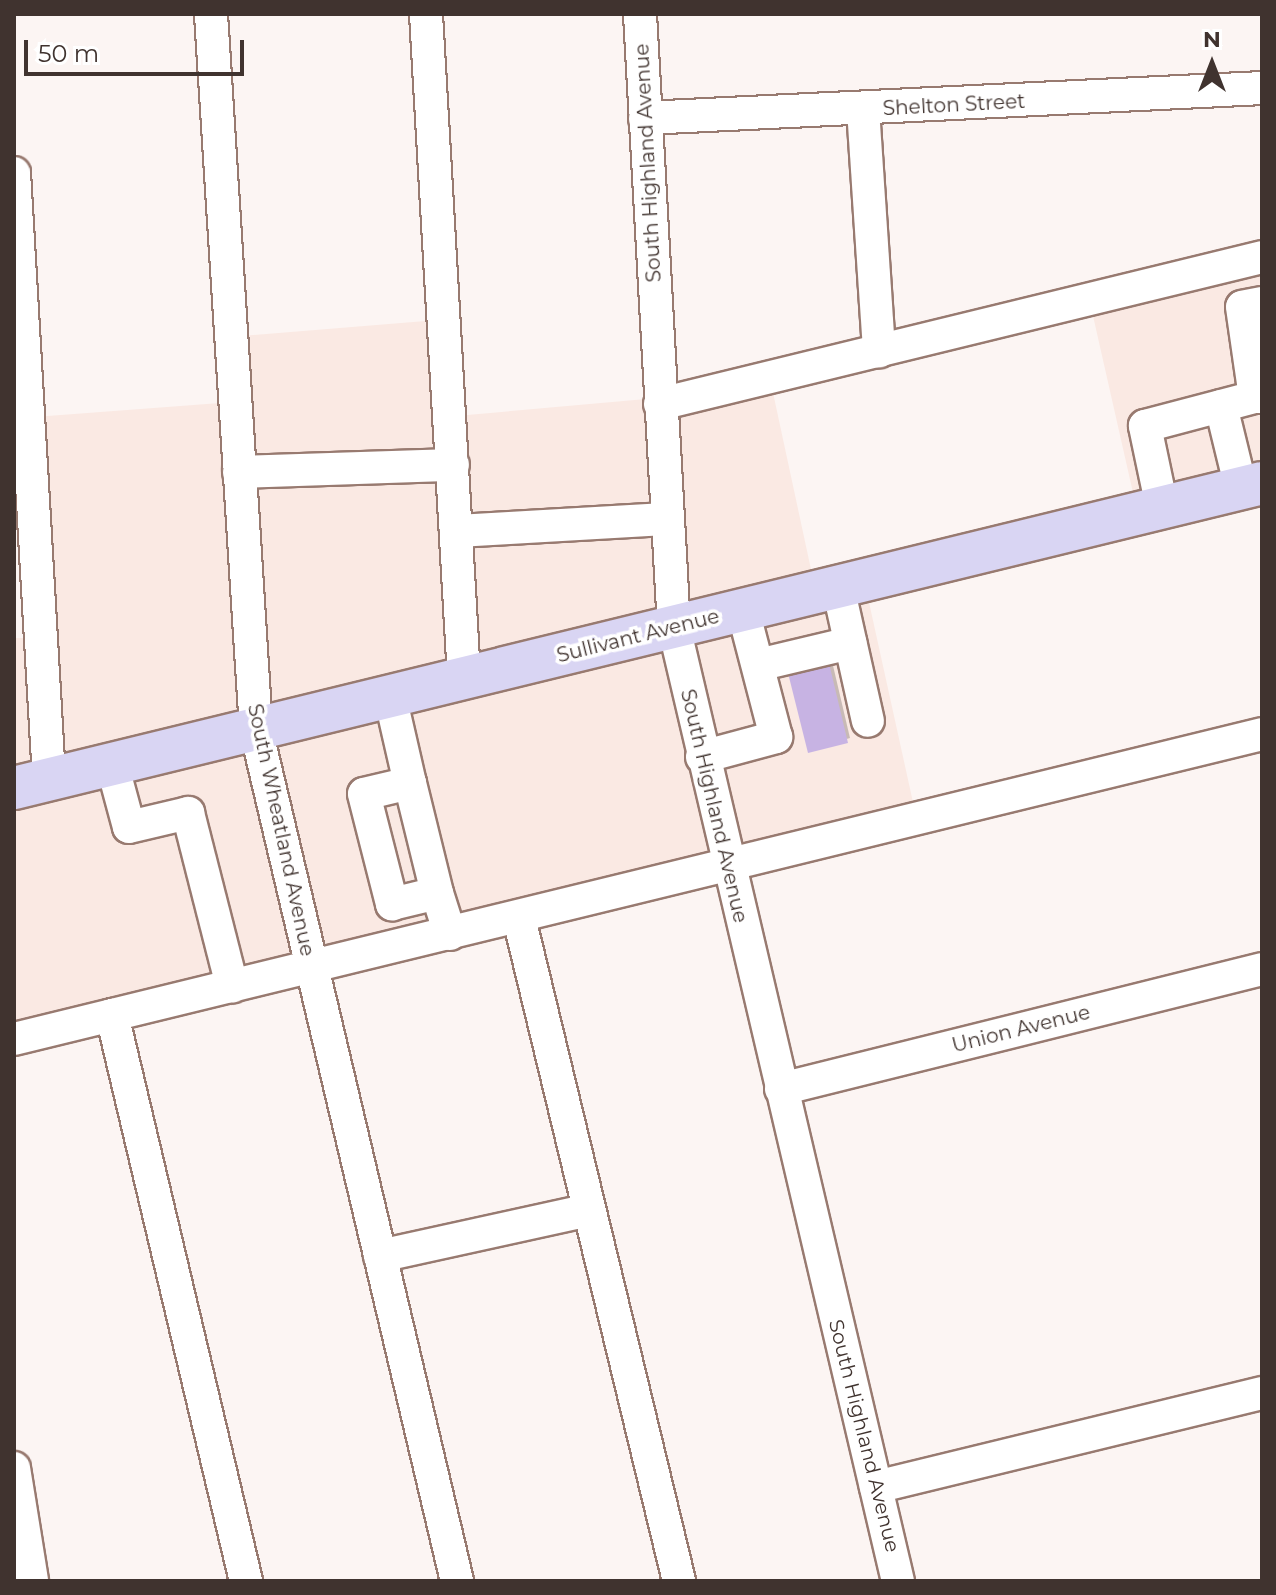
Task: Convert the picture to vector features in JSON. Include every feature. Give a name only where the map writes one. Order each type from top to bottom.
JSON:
[{"type":"main road","name":"Sullivant Avenue","points":[[31,783],[1252,485]]},
{"type":"street","name":"South Wheatland Avenue","points":[[211,14],[256,730],[309,967],[457,1581]]},
{"type":"street","points":[[426,14],[464,678]]},
{"type":"street","name":"South Highland Avenue","points":[[640,14],[674,627],[702,757],[898,1581]]},
{"type":"street","name":"Shelton Street","points":[[645,118],[1262,88]]},
{"type":"street","points":[[863,109],[879,351]]},
{"type":"street","points":[[14,173],[31,783]]},
{"type":"street","points":[[660,404],[1262,257]]},
{"type":"street","points":[[1162,507],[1145,426],[1258,397],[1242,307],[1262,303]]},
{"type":"street","points":[[1221,406],[1252,485]]},
{"type":"street","points":[[239,472],[453,465]]},
{"type":"street","points":[[456,531],[667,519]]},
{"type":"street","points":[[838,587],[868,721]]},
{"type":"street","points":[[702,757],[776,737],[743,610]]},
{"type":"street","points":[[758,665],[850,643]]},
{"type":"street","points":[[390,696],[437,893],[450,934]]},
{"type":"street","points":[[14,1039],[729,869],[1262,734]]},
{"type":"street","points":[[112,764],[129,827],[188,813],[232,986]]},
{"type":"street","points":[[410,783],[364,794],[392,904],[437,893]]},
{"type":"street","points":[[519,918],[679,1581]]},
{"type":"street","name":"Union Avenue","points":[[781,1089],[1262,969]]},
{"type":"street","points":[[112,1015],[246,1581]]},
{"type":"street","points":[[380,1256],[589,1210]]},
{"type":"street","points":[[876,1487],[1262,1393]]},
{"type":"street","points":[[14,1468],[32,1581]]},
{"type":"shaded area","points":[[1262,263],[1262,478],[1136,506],[1091,307]]},
{"type":"shaded area","points":[[450,319],[456,416],[646,399],[769,374],[815,588],[863,575],[918,825],[14,1050],[14,638],[29,638],[21,418],[220,403],[217,338]]},
{"type":"building","points":[[828,659],[848,743],[808,753],[787,669]]}]
